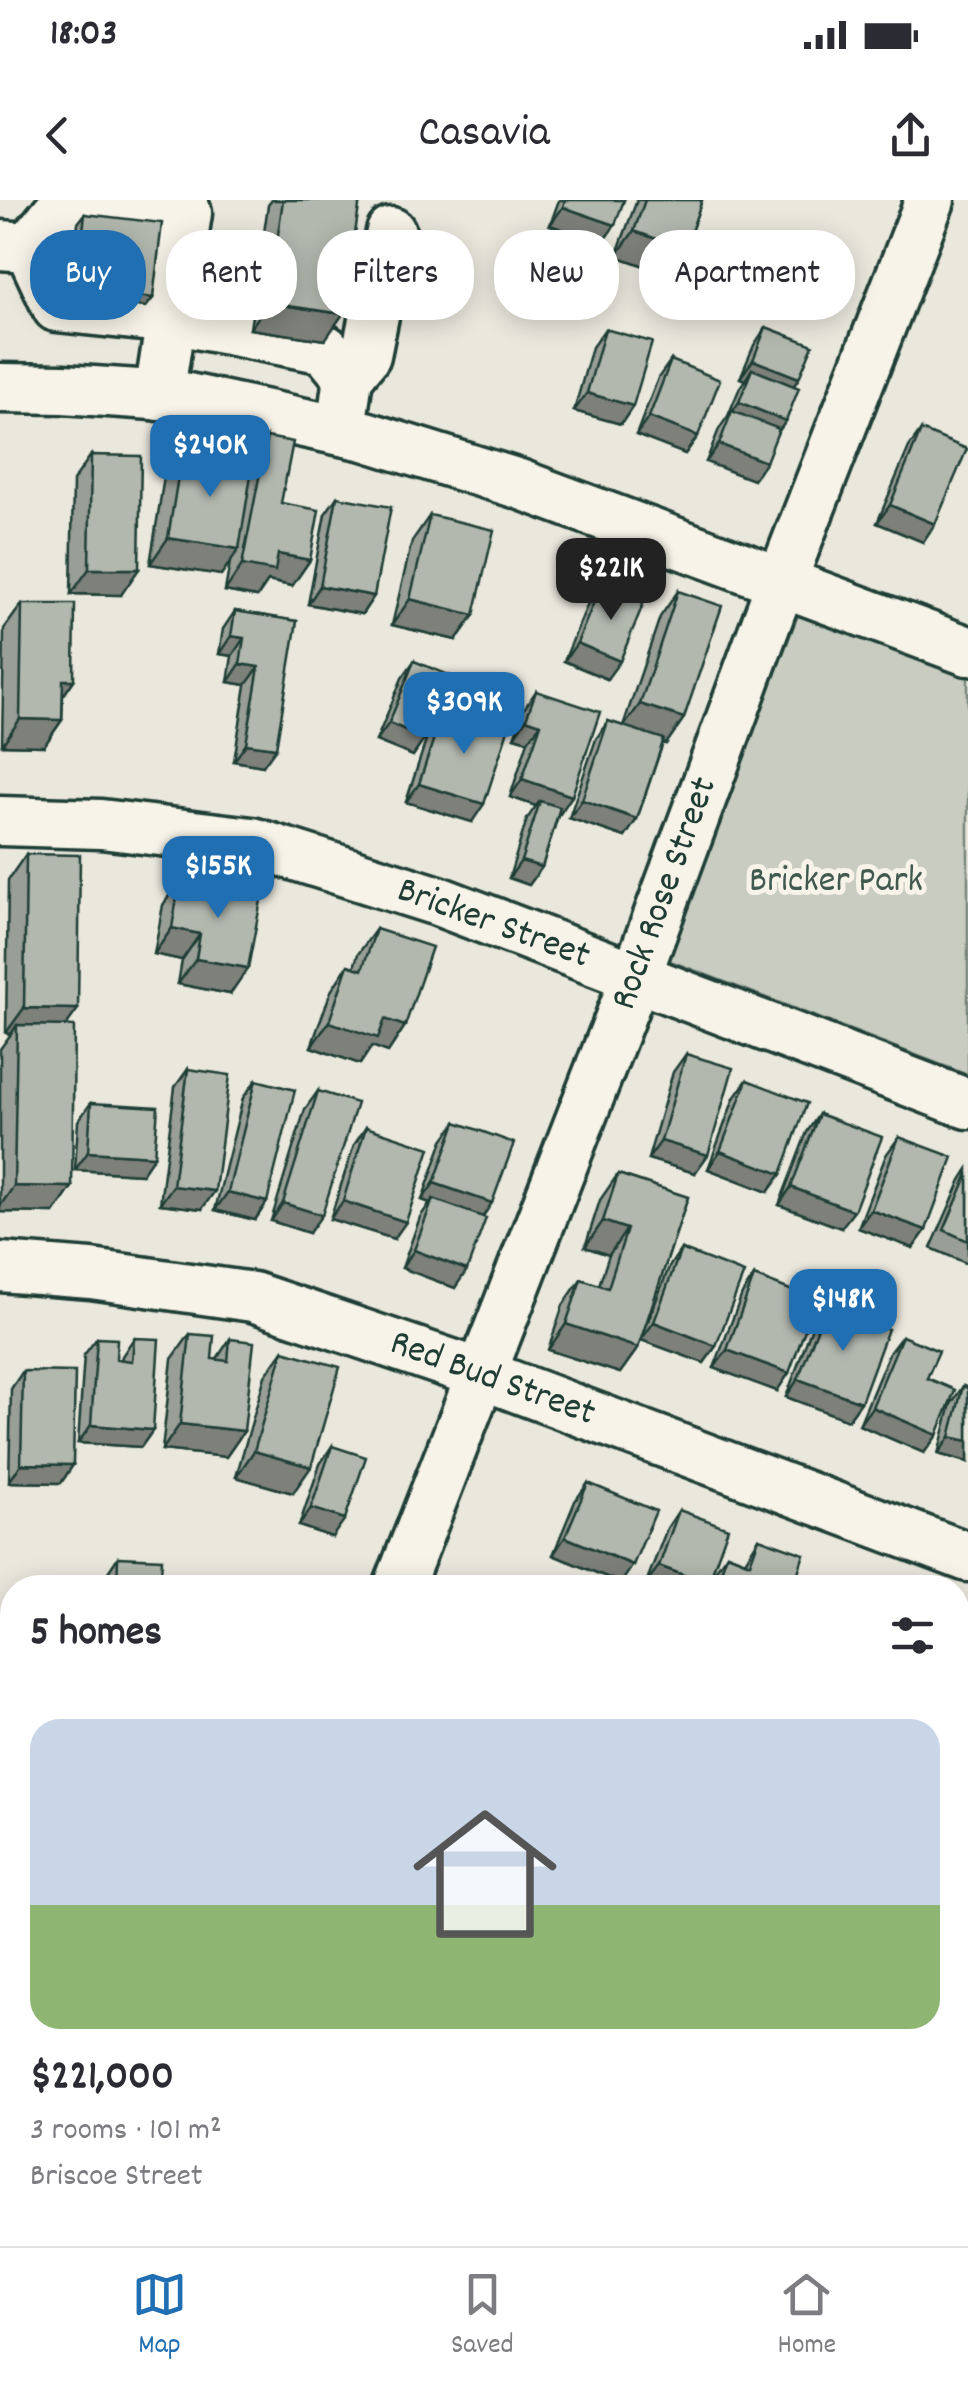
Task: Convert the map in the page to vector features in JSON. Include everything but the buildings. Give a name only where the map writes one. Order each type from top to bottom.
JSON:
[{"type":"street","points":[[46,230],[67,200]]},
{"type":"street","points":[[86,200],[187,212],[180,230]]},
{"type":"street","name":"Rock Rose Street","points":[[403,1575],[930,200]]},
{"type":"street","points":[[160,396],[171,320],[325,349],[348,377]]},
{"type":"street","points":[[340,430],[348,377],[366,356],[373,320]]},
{"type":"street","points":[[0,388],[63,388],[184,398],[340,430],[520,484],[968,651]]},
{"type":"street","name":"Bricker Street","points":[[0,821],[101,824],[252,842],[438,901],[968,1104]]},
{"type":"street","name":"Red Bud Street","points":[[0,1267],[91,1274],[253,1297],[482,1374],[968,1557]]},
{"type":"green space","name":"Bricker Park","points":[[801,607],[968,671],[968,1075],[665,959]]}]
